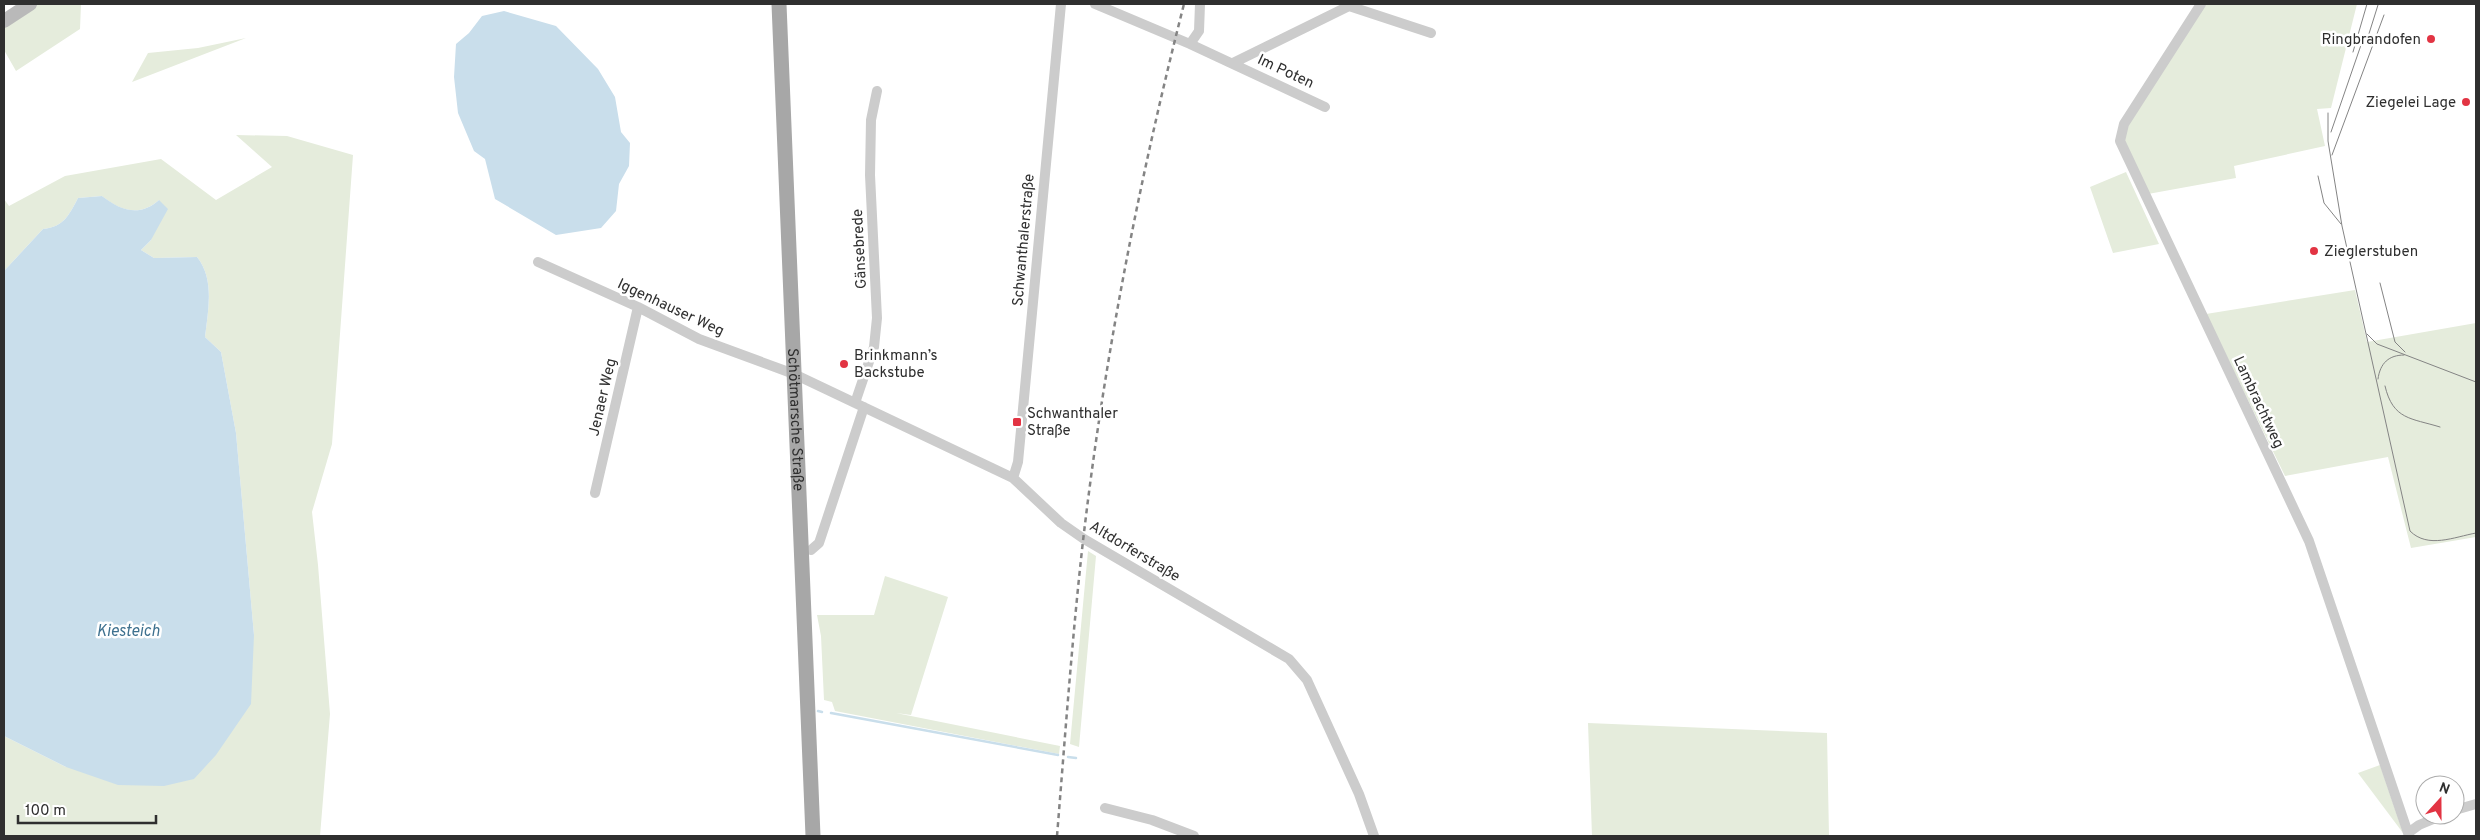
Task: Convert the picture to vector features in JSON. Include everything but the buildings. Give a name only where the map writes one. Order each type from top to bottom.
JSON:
[{"type":"main road","points":[[4,21],[30,4]]},
{"type":"main road","name":"Schötmarsche Straße","points":[[779,4],[813,836]]},
{"type":"street","name":"Schwanthalerstraße","points":[[1013,478],[1019,453],[1060,4]]},
{"type":"street","name":"Im Poten","points":[[1095,4],[1190,44],[1325,107]]},
{"type":"street","points":[[1190,44],[1199,31],[1200,4]]},
{"type":"street","name":"Lambrachtweg","points":[[2201,4],[2124,124],[2120,141],[2309,541],[2408,833],[2419,825]]},
{"type":"street","name":"Im Poten","points":[[1233,64],[1349,6],[1431,33]]},
{"type":"street","name":"Gänsebrede","points":[[811,550],[819,542],[822,534],[874,348],[877,318],[870,175],[871,120],[877,91]]},
{"type":"street","name":"Iggenhauser Weg","points":[[538,262],[638,307],[698,339],[794,374]]},
{"type":"street","name":"Jenaer Weg","points":[[595,493],[638,307]]},
{"type":"street","name":"Altdorferstraße","points":[[794,374],[1013,478],[1061,523],[1084,539],[1289,659],[1299,668],[1307,680],[1359,794],[1374,836]]},
{"type":"street","points":[[1105,808],[1152,820],[1194,836]]},
{"type":"green space","points":[[38,4],[81,4],[80,29],[16,71],[4,50],[4,26]]},
{"type":"green space","points":[[2203,4],[2357,4],[2331,108],[2317,109],[2325,146],[2234,166],[2236,178],[2148,194],[2123,142],[2127,127]]},
{"type":"green space","points":[[246,38],[132,82],[148,53],[198,48]]},
{"type":"green space","points":[[236,135],[287,136],[353,155],[332,444],[312,512],[330,714],[320,836],[4,836],[4,736],[66,767],[254,635],[236,433],[221,352],[205,337],[209,296],[203,266],[197,257],[154,258],[141,250],[151,240],[159,200],[145,209],[130,210],[116,205],[102,196],[78,198],[72,210],[61,223],[43,229],[4,271],[4,199],[9,206],[65,176],[161,159],[216,200],[272,167]]},
{"type":"green space","points":[[2126,172],[2159,244],[2113,253],[2090,187]]},
{"type":"green space","points":[[2355,290],[2367,342],[2476,323],[2476,537],[2411,548],[2388,457],[2285,476],[2206,314]]},
{"type":"green space","points":[[1088,551],[1096,556],[1079,747],[1070,744]]},
{"type":"green space","points":[[885,576],[948,597],[911,715],[896,713],[1060,746],[1059,754],[835,711],[832,702],[824,700],[821,636],[817,615],[874,615]]},
{"type":"green space","points":[[1588,723],[1827,733],[1829,836],[1592,836]]},
{"type":"green space","points":[[2380,765],[2403,833],[2358,773]]},
{"type":"water","points":[[504,11],[556,26],[598,69],[615,97],[621,132],[630,143],[629,166],[619,184],[616,211],[601,228],[556,235],[495,199],[485,159],[474,151],[458,113],[454,77],[456,44],[469,33],[482,16]]},
{"type":"water","name":"Kiesteich","points":[[102,196],[116,205],[130,210],[145,209],[159,200],[168,209],[151,240],[141,250],[154,258],[197,257],[203,266],[209,296],[205,337],[221,352],[236,433],[254,635],[251,704],[216,755],[194,779],[164,786],[118,785],[66,767],[4,736],[4,271],[43,229],[61,223],[72,210],[78,198]]},
{"type":"waterway","points":[[818,711],[822,712]]},
{"type":"waterway","points":[[831,713],[1058,755]]},
{"type":"waterway","points":[[1068,757],[1076,758]]},
{"type":"tram line","points":[[2353,52],[2367,4]]},
{"type":"tram line","points":[[2367,40],[2378,5]]},
{"type":"tram line","points":[[2332,155],[2384,15]]},
{"type":"tram line","points":[[2331,132],[2361,45]]},
{"type":"tram line","points":[[2328,113],[2328,141],[2342,226],[2410,531],[2417,536],[2433,541],[2476,533]]},
{"type":"tram line","points":[[2318,176],[2324,203],[2341,224]]},
{"type":"tram line","points":[[2380,283],[2395,342],[2405,352]]},
{"type":"tram line","points":[[2367,334],[2377,344],[2476,382]]},
{"type":"tram line","points":[[2378,379],[2381,368],[2386,361],[2394,356],[2404,355]]},
{"type":"tram line","points":[[2385,386],[2388,397],[2398,412],[2412,419],[2440,427]]},
{"type":"railway","points":[[1057,836],[1079,578],[1101,405],[1124,271],[1152,137],[1184,4]]},
{"type":"place","name":"Ringbrandofen","points":[[2431,39]]},
{"type":"place","name":"Ziegelei Lage","points":[[2466,102]]},
{"type":"place","name":"Zieglerstuben","points":[[2314,251]]},
{"type":"place","name":"Brinkmann’s Backstube","points":[[844,364]]},
{"type":"place","name":"Schwanthaler Straße","points":[[1017,422]]}]
